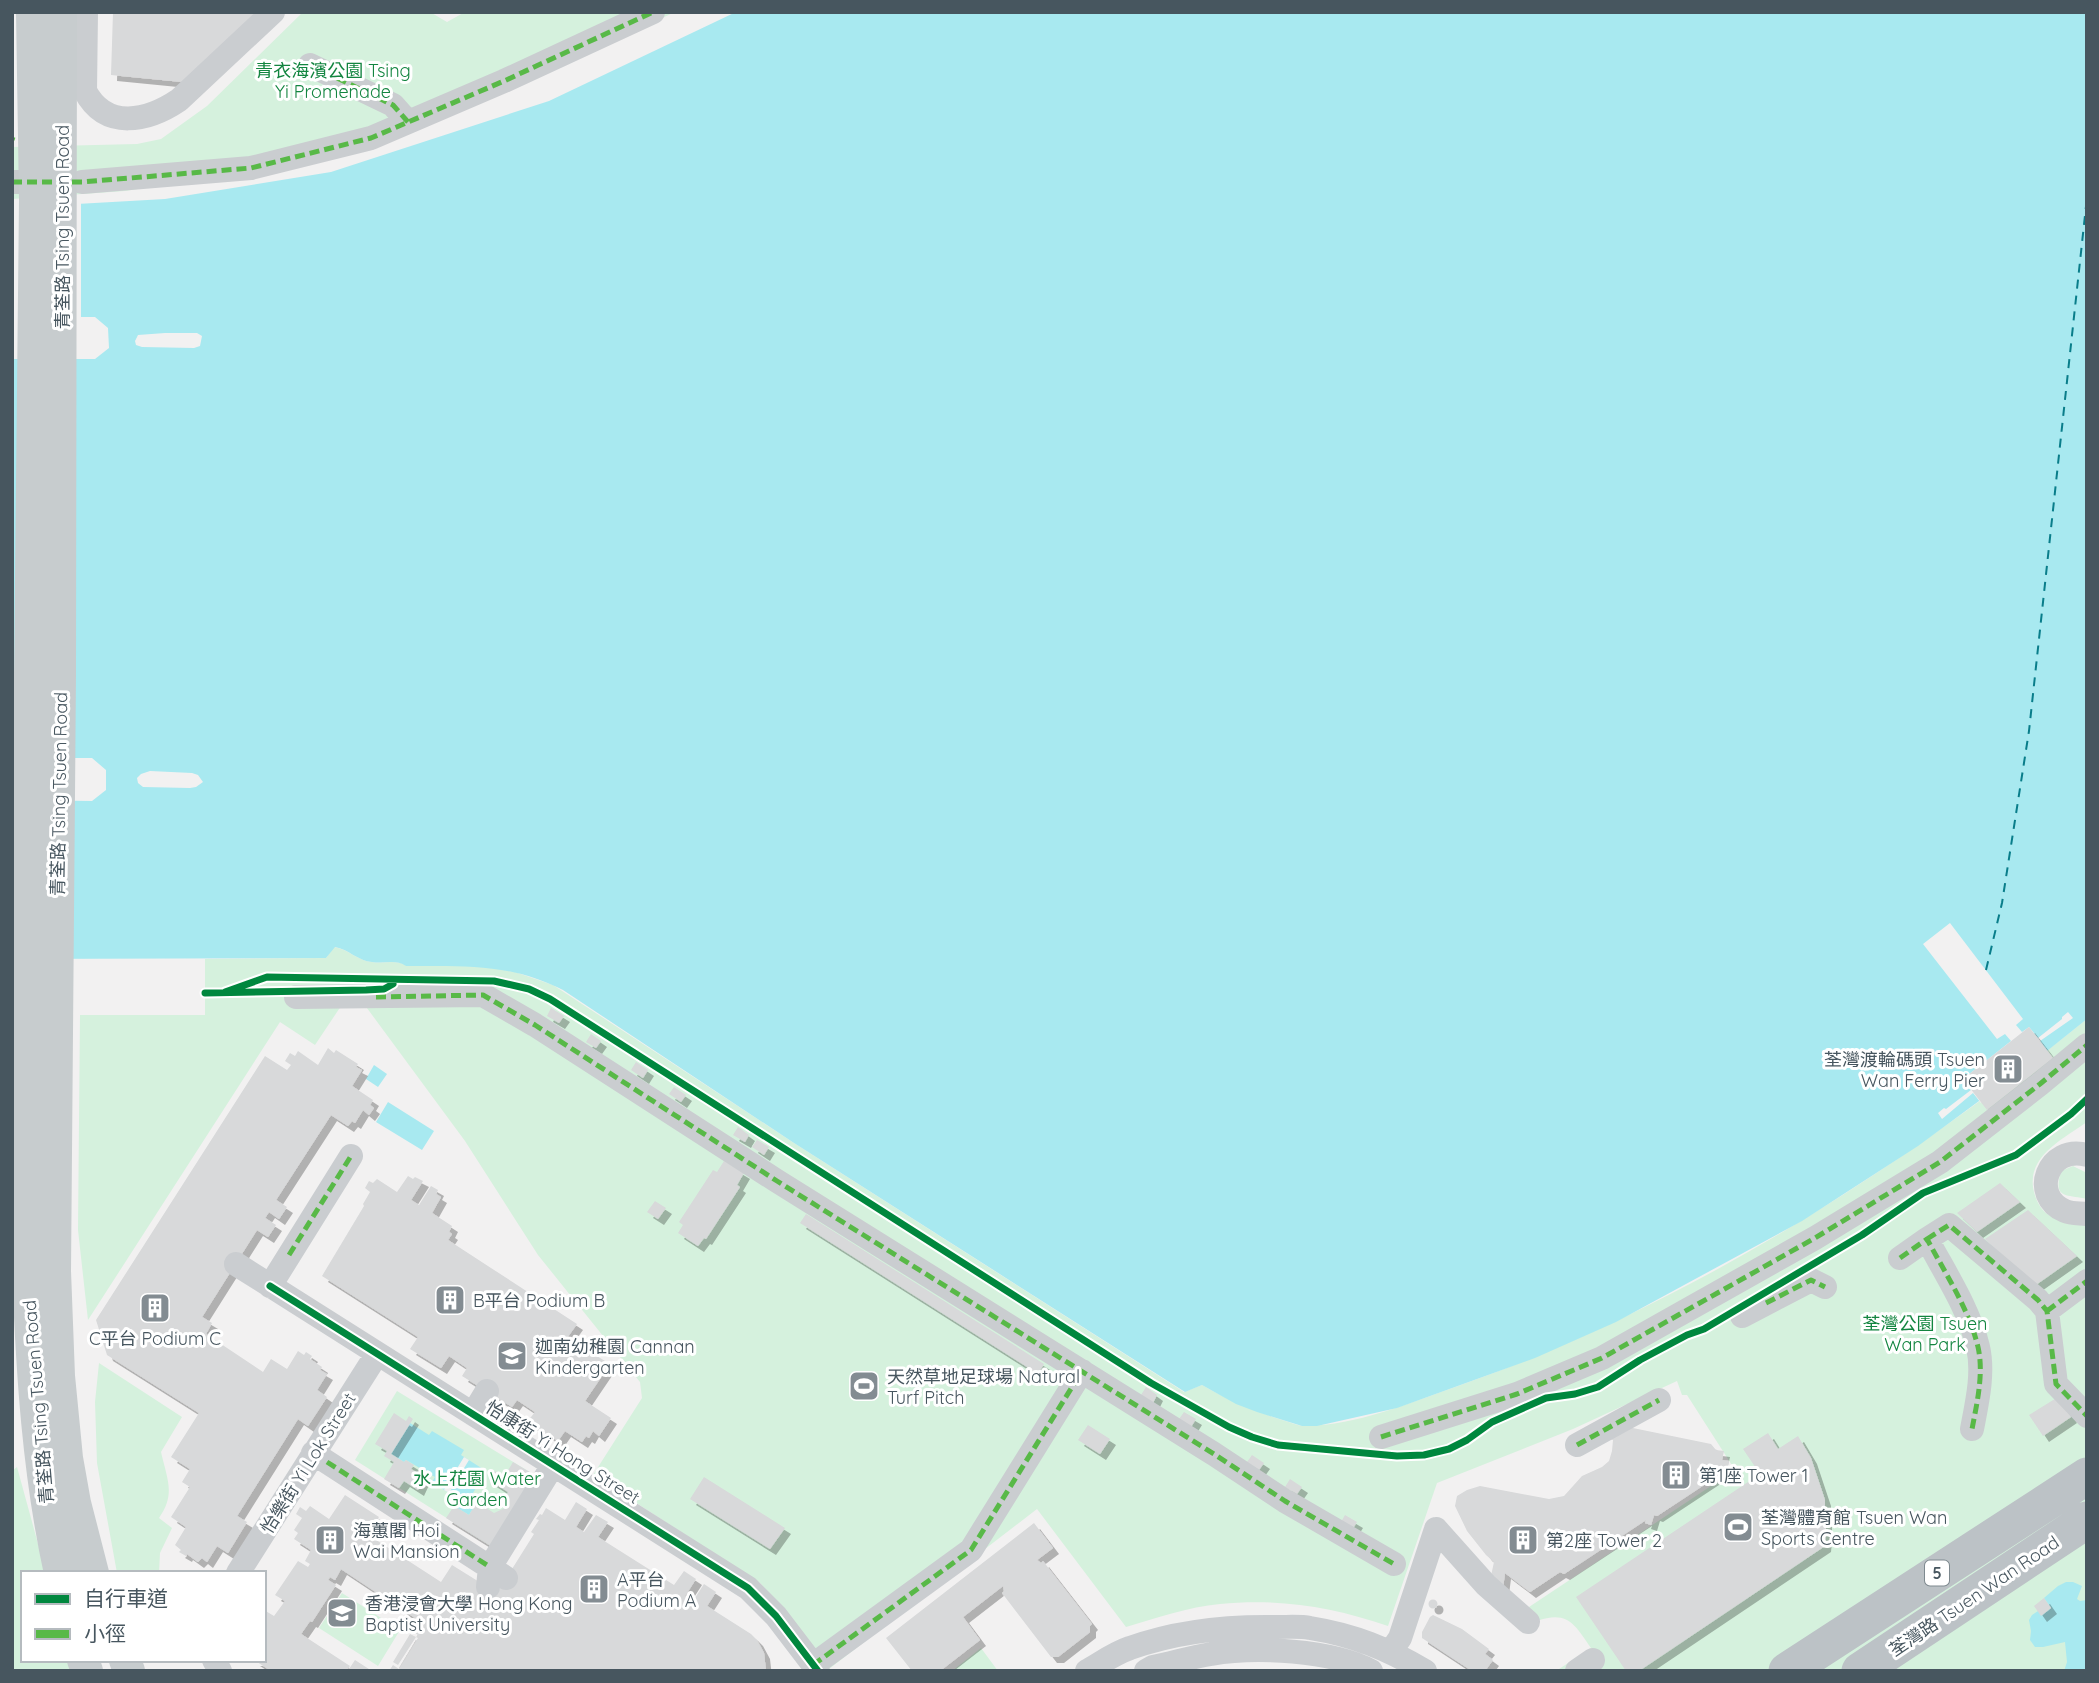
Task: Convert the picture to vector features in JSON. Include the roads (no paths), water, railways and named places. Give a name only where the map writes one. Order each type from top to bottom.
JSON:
[{"type":"highway","name":"5","points":[[1787,1671],[2087,1476]]},
{"type":"highway","name":"荃灣路 Tsuen Wan Road","points":[[1873,1662],[2087,1520]]},
{"type":"main road","name":"青荃路 Tsing Tsuen Road","points":[[32,12],[35,200],[28,1259],[33,1381],[61,1507],[92,1571]]},
{"type":"main road","name":"青荃路 Tsing Tsuen Road","points":[[60,1571],[61,1507],[67,1458],[60,1387],[55,1271],[60,675],[61,12]]},
{"type":"street","points":[[86,12],[85,92],[91,103],[110,116],[147,117],[178,100],[273,12]]},
{"type":"street","points":[[82,182],[251,168],[370,138],[504,81],[653,12]]},
{"type":"street","points":[[310,65],[393,105],[408,122]]},
{"type":"street","points":[[296,997],[483,995],[535,1025],[1285,1501],[1394,1564]]},
{"type":"street","points":[[1381,1437],[1517,1394],[1614,1351],[1815,1238],[1940,1162],[2087,1045]]},
{"type":"street","points":[[2087,1155],[2071,1154],[2057,1160],[2048,1172],[2046,1182],[2047,1192],[2055,1205],[2070,1213],[2087,1214]]},
{"type":"street","points":[[270,1286],[351,1156]]},
{"type":"street","points":[[1900,1258],[1949,1225],[2038,1300],[2047,1311],[2056,1384],[2087,1416]]},
{"type":"street","points":[[1927,1238],[1969,1319],[1979,1350],[1979,1391],[1972,1429]]},
{"type":"street","name":"怡康街 Yi Hong Street","points":[[236,1264],[748,1588],[776,1616],[816,1668]]},
{"type":"street","points":[[1742,1316],[1811,1280],[1825,1287]]},
{"type":"street","points":[[2047,1311],[2087,1281]]},
{"type":"street","name":"怡樂街 Yi Lok Street","points":[[239,1571],[320,1457],[377,1354]]},
{"type":"street","points":[[816,1668],[964,1545],[1082,1371]]},
{"type":"street","points":[[473,1414],[487,1391]]},
{"type":"street","points":[[1577,1445],[1659,1400]]},
{"type":"street","points":[[320,1457],[494,1577],[553,1465]]},
{"type":"street","points":[[1391,1651],[1400,1637],[1436,1529],[1486,1585],[1528,1622]]},
{"type":"street","points":[[1865,1620],[1873,1662]]},
{"type":"street","points":[[1087,1671],[1127,1649],[1153,1641],[1189,1633],[1251,1626],[1307,1627],[1354,1639],[1391,1651],[1425,1671]]},
{"type":"street","points":[[1146,1671],[1213,1653],[1261,1650],[1318,1655],[1371,1671]]},
{"type":"water","points":[[736,12],[2087,12],[2087,1019],[1918,1146],[1802,1221],[1616,1322],[1535,1358],[1397,1408],[1317,1426],[1302,1426],[1236,1404],[1202,1385],[1185,1392],[794,1143],[563,990],[543,981],[486,968],[406,966],[394,962],[372,962],[335,947],[326,958],[12,959],[12,800],[92,801],[106,790],[106,770],[92,758],[12,758],[12,359],[95,359],[109,348],[108,328],[95,317],[12,317],[24,207],[165,199],[331,172],[549,101]],"holes":[[[197,333],[202,336],[200,346],[136,345],[138,335]],[[150,771],[192,773],[198,775],[203,782],[190,788],[143,787],[137,778]]]},
{"type":"water","points":[[374,1065],[387,1074],[378,1087],[366,1079]]},
{"type":"water","points":[[388,1102],[434,1131],[422,1150],[376,1122]]},
{"type":"water","points":[[410,1423],[429,1435],[432,1431],[464,1450],[461,1455],[486,1471],[470,1498],[477,1502],[469,1515],[454,1506],[458,1499],[432,1482],[435,1477],[391,1454]]},
{"type":"water","points":[[2066,1582],[2082,1586],[2077,1599],[2087,1600],[2087,1671],[2064,1671],[2067,1662],[2065,1642],[2035,1647],[2030,1640],[2029,1620],[2032,1615],[2038,1611],[2042,1615],[2051,1608],[2044,1598]]},
{"type":"tunnel","points":[[12,182],[50,182]]},
{"type":"place","name":"荃灣渡輪碼頭 Tsuen Wan Ferry Pier","points":[[2008,1069]]},
{"type":"place","name":"B平台 Podium B","points":[[450,1300]]},
{"type":"place","name":"C平台 Podium C","points":[[155,1308]]},
{"type":"place","name":"迦南幼稚園 Cannan Kindergarten","points":[[512,1356]]},
{"type":"place","name":"天然草地足球場 Natural Turf Pitch","points":[[864,1386]]},
{"type":"place","name":"第1座 Tower 1","points":[[1676,1475]]},
{"type":"place","name":"荃灣體育館 Tsuen Wan Sports Centre","points":[[1738,1527]]},
{"type":"place","name":"海蕙閣 Hoi Wai Mansion","points":[[330,1540]]},
{"type":"place","name":"第2座 Tower 2","points":[[1523,1540]]},
{"type":"place","name":"A平台 Podium A","points":[[594,1589]]},
{"type":"place","name":"香港浸會大學 Hong Kong Baptist University","points":[[342,1613]]},
{"type":"park label","name":"青衣海濱公園 Tsing Yi Promenade","points":[[333,80]]},
{"type":"park label","name":"荃灣公園 Tsuen Wan Park","points":[[1925,1333]]},
{"type":"park label","name":"水上花園 Water Garden","points":[[477,1488]]}]
